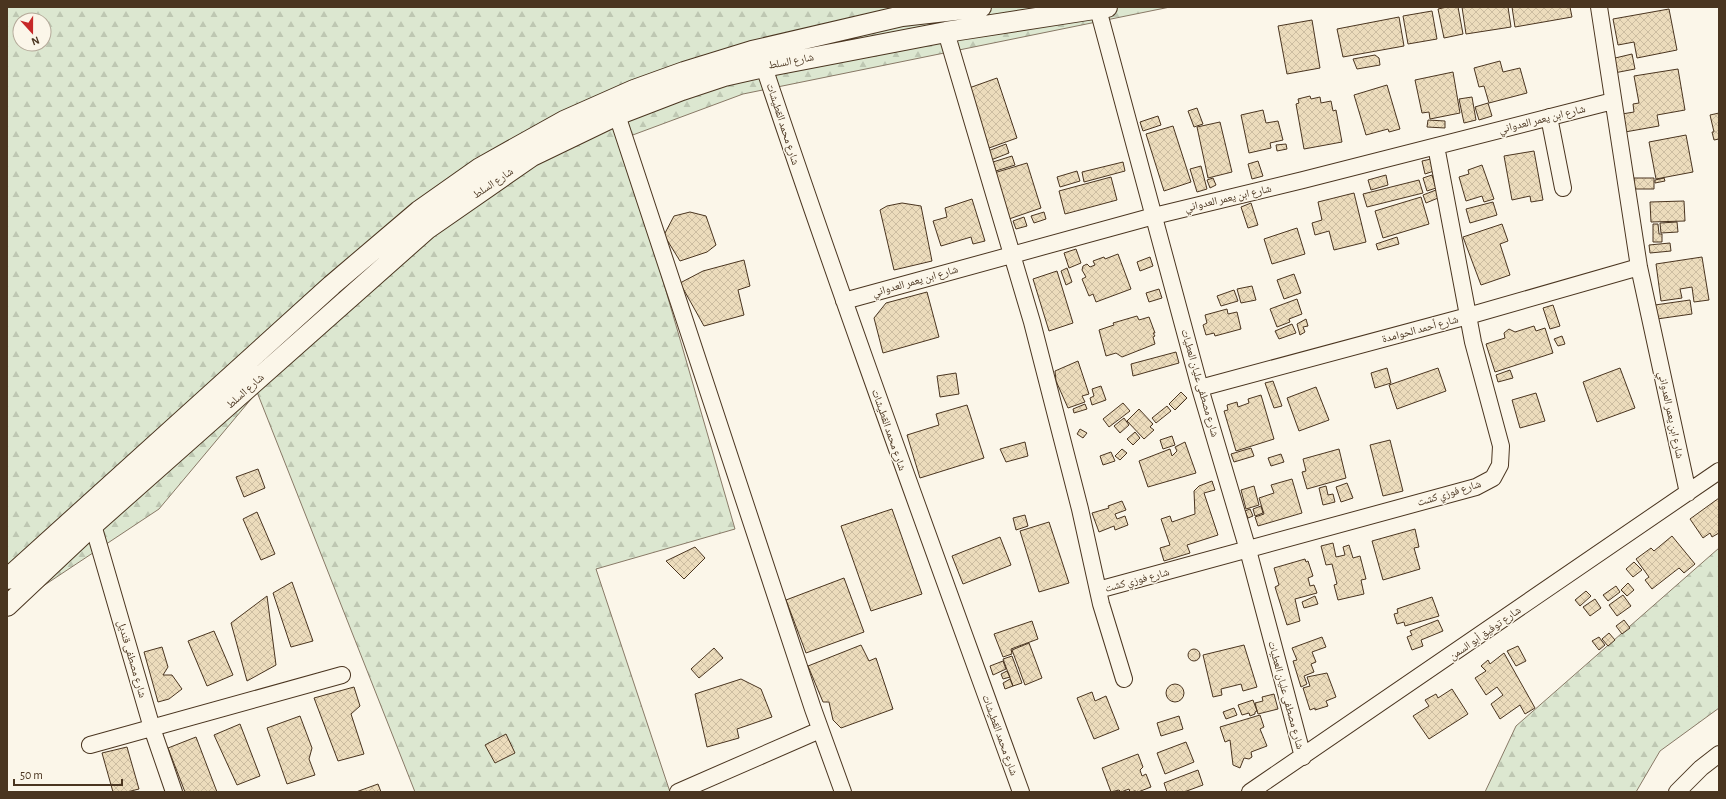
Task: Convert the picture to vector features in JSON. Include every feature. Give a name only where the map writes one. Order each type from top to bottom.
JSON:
[{"type":"main road","name":"شارع السلط","points":[[7,579],[332,285],[419,211],[480,168],[564,121],[662,80],[752,51],[901,12],[981,7]]},
{"type":"main road","name":"شارع السلط","points":[[7,606],[93,526],[432,225],[532,156],[617,115],[697,84],[764,67],[946,32],[1102,8]]},
{"type":"street","name":"شارع ابن يعمر العدواني","points":[[1599,7],[1639,267],[1688,493]]},
{"type":"street","name":"شارع مصطفى عليان العطيات","points":[[1102,8],[1154,216],[1200,388],[1248,550],[1303,757]]},
{"type":"street","points":[[946,32],[1012,253],[1050,387],[1098,590],[1124,679]]},
{"type":"street","name":"شارع محمد القطيشات","points":[[764,67],[896,450],[1021,792]]},
{"type":"street","name":"شارع ابن يعمر العدواني","points":[[844,301],[1012,253],[1154,216],[1613,101]]},
{"type":"street","points":[[617,115],[820,730],[843,792]]},
{"type":"street","points":[[1549,117],[1563,188]]},
{"type":"street","name":"شارع فوزي كشت","points":[[1098,590],[1476,487],[1493,478],[1500,465],[1501,446],[1480,370],[1468,316],[1436,146]]},
{"type":"street","name":"شارع أحمد الحوامدة","points":[[1200,388],[1468,316],[1639,267]]},
{"type":"street","name":"شارع توفيق أبو السمن","points":[[1250,792],[1719,471]]},
{"type":"street","name":"شارع مصطفى قنديل","points":[[93,526],[152,728],[174,792]]},
{"type":"street","points":[[90,745],[342,675]]},
{"type":"street","points":[[678,792],[820,730]]},
{"type":"street","points":[[1677,792],[1701,768],[1719,754]]},
{"type":"green space","points":[[7,7],[1170,7],[743,94],[622,139],[735,529],[596,569],[670,792],[415,792],[257,392],[159,509],[7,610]]},
{"type":"green space","points":[[1719,548],[1719,708],[1660,751],[1636,792],[1485,792],[1516,726]]},
{"type":"building","points":[[1458,7],[1463,34],[1444,38],[1438,9]]},
{"type":"building","points":[[1462,7],[1508,7],[1511,27],[1466,34]]},
{"type":"building","points":[[1512,7],[1570,7],[1572,17],[1515,27]]},
{"type":"building","points":[[1669,9],[1677,50],[1637,58],[1634,42],[1618,45],[1613,19]]},
{"type":"building","points":[[1432,11],[1437,39],[1408,44],[1403,16]]},
{"type":"building","points":[[1399,17],[1404,46],[1343,57],[1337,29]]},
{"type":"building","points":[[1312,20],[1320,68],[1287,74],[1278,26]]},
{"type":"building","points":[[1632,54],[1635,69],[1614,73],[1611,59]]},
{"type":"building","points":[[1375,55],[1379,58],[1380,65],[1357,69],[1353,59]]},
{"type":"building","points":[[1500,61],[1503,72],[1520,68],[1527,93],[1489,103],[1484,86],[1479,87],[1474,68]]},
{"type":"building","points":[[1678,69],[1685,110],[1657,115],[1659,126],[1625,132],[1622,114],[1634,112],[1633,104],[1639,103],[1634,76]]},
{"type":"building","points":[[1453,72],[1460,113],[1430,119],[1429,112],[1422,113],[1415,80]]},
{"type":"building","points":[[997,78],[1017,138],[989,148],[969,88]]},
{"type":"building","points":[[1387,85],[1400,129],[1389,132],[1388,129],[1366,135],[1354,95]]},
{"type":"building","points":[[1310,96],[1311,99],[1320,97],[1321,103],[1331,101],[1333,111],[1336,110],[1342,142],[1304,149],[1296,104],[1299,103],[1298,99]]},
{"type":"building","points":[[1472,97],[1476,120],[1464,123],[1459,99]]},
{"type":"building","points":[[1488,103],[1492,116],[1479,120],[1475,107]]},
{"type":"building","points":[[1197,108],[1203,124],[1194,127],[1188,111]]},
{"type":"building","points":[[1263,110],[1266,123],[1278,121],[1283,140],[1270,143],[1271,148],[1249,153],[1241,115]]},
{"type":"building","points":[[1719,113],[1719,139],[1714,140],[1712,132],[1714,132],[1710,115]]},
{"type":"building","points":[[1158,116],[1161,125],[1143,131],[1140,122]]},
{"type":"building","points":[[1428,120],[1445,121],[1445,128],[1427,127]]},
{"type":"building","points":[[1220,122],[1232,172],[1208,178],[1197,127]]},
{"type":"building","points":[[1173,126],[1191,182],[1164,191],[1146,134]]},
{"type":"building","points":[[1686,135],[1693,172],[1656,179],[1649,142]]},
{"type":"building","points":[[1006,144],[1009,153],[991,160],[988,151]]},
{"type":"building","points":[[1286,144],[1287,149],[1277,151],[1276,145]]},
{"type":"building","points":[[1534,151],[1543,200],[1531,202],[1530,196],[1512,200],[1504,156]]},
{"type":"building","points":[[1012,156],[1015,165],[996,171],[993,162]]},
{"type":"building","points":[[1431,159],[1434,171],[1425,174],[1422,161]]},
{"type":"building","points":[[1258,161],[1263,176],[1252,179],[1248,164]]},
{"type":"building","points":[[1123,162],[1125,171],[1084,182],[1082,172]]},
{"type":"building","points":[[1027,163],[1041,208],[1009,219],[994,173]]},
{"type":"building","points":[[1482,165],[1494,199],[1484,202],[1482,196],[1466,201],[1459,177],[1469,174],[1468,170]]},
{"type":"building","points":[[1201,166],[1207,189],[1197,192],[1190,169]]},
{"type":"building","points":[[1077,171],[1080,181],[1060,187],[1057,177]]},
{"type":"building","points":[[1386,175],[1388,185],[1371,190],[1368,180]]},
{"type":"building","points":[[1432,175],[1436,188],[1427,191],[1423,178]]},
{"type":"building","points":[[1111,177],[1117,200],[1065,214],[1059,191]]},
{"type":"building","points":[[1213,178],[1216,185],[1210,188],[1207,180]]},
{"type":"building","points":[[1634,178],[1654,178],[1654,189],[1634,189]]},
{"type":"building","points":[[1664,178],[1665,181],[1655,183],[1655,180]]},
{"type":"building","points":[[1419,180],[1423,193],[1367,207],[1363,194]]},
{"type":"building","points":[[1436,190],[1438,198],[1426,203],[1423,195]]},
{"type":"building","points":[[1354,193],[1366,242],[1334,250],[1329,231],[1315,235],[1312,223],[1322,220],[1318,202]]},
{"type":"building","points":[[1421,197],[1429,224],[1383,238],[1375,211]]},
{"type":"building","points":[[972,199],[985,241],[973,244],[971,237],[941,246],[933,221],[947,217],[945,208]]},
{"type":"building","points":[[1684,201],[1685,221],[1651,222],[1650,202]]},
{"type":"building","points":[[1493,202],[1497,215],[1470,223],[1466,209]]},
{"type":"building","points":[[902,203],[921,206],[932,261],[894,270],[880,210],[887,206]]},
{"type":"building","points":[[1251,203],[1258,225],[1248,228],[1241,207]]},
{"type":"building","points":[[690,212],[706,216],[716,245],[707,252],[680,261],[664,235],[674,216]]},
{"type":"building","points":[[1044,212],[1046,219],[1034,223],[1031,216]]},
{"type":"building","points":[[1024,217],[1027,226],[1016,229],[1013,221]]},
{"type":"building","points":[[1677,222],[1678,232],[1661,233],[1660,223]]},
{"type":"building","points":[[1502,224],[1508,241],[1500,244],[1510,275],[1481,285],[1463,237]]},
{"type":"building","points":[[1653,224],[1658,224],[1659,234],[1662,234],[1662,242],[1653,242]]},
{"type":"building","points":[[1297,228],[1305,254],[1272,264],[1264,239]]},
{"type":"building","points":[[1397,237],[1399,244],[1378,250],[1376,244]]},
{"type":"building","points":[[1670,243],[1671,251],[1650,253],[1649,245]]},
{"type":"building","points":[[1076,249],[1081,263],[1069,268],[1064,253]]},
{"type":"building","points":[[1118,254],[1131,289],[1096,302],[1093,294],[1089,296],[1082,279],[1086,277],[1082,270],[1083,266],[1087,264],[1090,267],[1095,265],[1093,261],[1104,257],[1105,259]]},
{"type":"building","points":[[1150,257],[1153,266],[1140,271],[1137,262]]},
{"type":"building","points":[[1702,257],[1709,300],[1694,302],[1692,287],[1680,289],[1682,298],[1661,301],[1656,264]]},
{"type":"building","points":[[744,260],[750,286],[738,290],[744,315],[704,326],[680,283],[703,271]]},
{"type":"building","points":[[1067,268],[1072,282],[1066,285],[1061,271]]},
{"type":"building","points":[[1057,271],[1073,323],[1049,331],[1033,279]]},
{"type":"building","points":[[1294,274],[1301,293],[1284,299],[1277,280]]},
{"type":"building","points":[[1252,286],[1256,300],[1241,303],[1237,289]]},
{"type":"building","points":[[1159,289],[1162,298],[1149,302],[1146,293]]},
{"type":"building","points":[[1234,290],[1238,301],[1221,306],[1217,296]]},
{"type":"building","points":[[927,292],[939,337],[883,353],[874,318],[886,303]]},
{"type":"building","points":[[1297,299],[1302,314],[1289,319],[1290,322],[1277,327],[1270,309]]},
{"type":"building","points":[[1690,300],[1692,314],[1657,319],[1655,305]]},
{"type":"building","points":[[1553,305],[1560,326],[1550,329],[1543,308]]},
{"type":"building","points":[[1227,309],[1228,314],[1237,312],[1241,329],[1215,336],[1214,333],[1206,335],[1203,325],[1207,323],[1205,315]]},
{"type":"building","points":[[1137,316],[1139,320],[1149,317],[1155,333],[1153,333],[1155,336],[1153,337],[1155,344],[1122,357],[1116,353],[1106,356],[1099,330],[1114,325],[1113,323]]},
{"type":"building","points":[[1306,319],[1308,326],[1303,327],[1305,332],[1300,335],[1297,324]]},
{"type":"building","points":[[1292,324],[1296,333],[1279,339],[1275,331]]},
{"type":"building","points":[[1534,326],[1536,331],[1545,328],[1553,353],[1495,372],[1486,344],[1505,338],[1504,333],[1509,329],[1515,332]]},
{"type":"building","points":[[1562,336],[1565,344],[1558,346],[1554,339]]},
{"type":"building","points":[[1176,352],[1179,363],[1133,376],[1131,364]]},
{"type":"building","points":[[1078,361],[1089,394],[1082,396],[1085,402],[1068,408],[1056,381],[1055,371]]},
{"type":"building","points":[[1387,368],[1391,383],[1375,388],[1371,373]]},
{"type":"building","points":[[1438,368],[1446,391],[1397,409],[1389,385]]},
{"type":"building","points":[[1620,368],[1635,408],[1597,422],[1583,382]]},
{"type":"building","points":[[1510,370],[1513,378],[1498,382],[1496,375]]},
{"type":"building","points":[[956,373],[959,394],[940,397],[937,376]]},
{"type":"building","points":[[1273,381],[1282,406],[1274,408],[1265,383]]},
{"type":"building","points":[[1101,386],[1106,400],[1092,405],[1090,398],[1094,396],[1092,389]]},
{"type":"building","points":[[1316,387],[1329,420],[1299,431],[1287,398]]},
{"type":"building","points":[[1181,392],[1187,398],[1175,410],[1169,404]]},
{"type":"building","points":[[1536,393],[1545,421],[1520,428],[1512,400]]},
{"type":"building","points":[[1261,395],[1274,439],[1236,451],[1224,411],[1228,410],[1227,405],[1237,402],[1238,407],[1249,403],[1248,399]]},
{"type":"building","points":[[1123,403],[1130,411],[1109,427],[1103,419]]},
{"type":"building","points":[[1085,404],[1087,409],[1074,413],[1073,409]]},
{"type":"building","points":[[967,405],[984,458],[920,478],[907,435],[939,425],[936,414]]},
{"type":"building","points":[[1167,406],[1171,411],[1156,423],[1152,418]]},
{"type":"building","points":[[1139,409],[1153,424],[1150,427],[1154,430],[1144,439],[1127,421]]},
{"type":"building","points":[[1124,418],[1129,425],[1120,433],[1114,426]]},
{"type":"building","points":[[1080,429],[1087,433],[1083,438],[1077,434]]},
{"type":"building","points":[[1135,432],[1140,438],[1133,445],[1127,439]]},
{"type":"building","points":[[1172,436],[1175,445],[1163,449],[1160,440]]},
{"type":"building","points":[[1390,440],[1403,491],[1383,496],[1370,445]]},
{"type":"building","points":[[1025,442],[1028,456],[1006,462],[1000,449]]},
{"type":"building","points":[[1185,442],[1196,473],[1148,487],[1139,461],[1170,449],[1172,456],[1177,451],[1175,447]]},
{"type":"building","points":[[1251,448],[1254,456],[1234,462],[1231,454]]},
{"type":"building","points":[[1122,449],[1127,453],[1120,460],[1115,456]]},
{"type":"building","points":[[1339,449],[1346,478],[1307,489],[1302,472],[1306,471],[1303,459]]},
{"type":"building","points":[[1111,452],[1115,461],[1103,465],[1100,456]]},
{"type":"building","points":[[1281,454],[1284,462],[1271,466],[1268,458]]},
{"type":"building","points":[[258,469],[265,488],[244,497],[236,477]]},
{"type":"building","points":[[1292,479],[1302,513],[1258,526],[1255,517],[1264,514],[1259,498],[1274,493],[1271,485]]},
{"type":"building","points":[[1212,481],[1215,490],[1204,493],[1218,535],[1187,545],[1190,553],[1164,561],[1160,548],[1170,545],[1161,519],[1170,516],[1172,522],[1195,514],[1194,491],[1199,486]]},
{"type":"building","points":[[1347,483],[1353,498],[1341,502],[1336,487]]},
{"type":"building","points":[[1254,486],[1259,505],[1246,509],[1241,490]]},
{"type":"building","points":[[1326,486],[1328,495],[1333,494],[1335,502],[1323,505],[1319,488]]},
{"type":"building","points":[[1719,498],[1719,533],[1712,537],[1710,533],[1703,538],[1690,519]]},
{"type":"building","points":[[1122,501],[1126,510],[1115,514],[1117,519],[1125,516],[1128,525],[1115,530],[1114,526],[1099,532],[1092,513],[1109,508],[1108,506]]},
{"type":"building","points":[[1261,506],[1263,513],[1255,516],[1253,509]]},
{"type":"building","points":[[892,509],[922,594],[871,611],[841,526]]},
{"type":"building","points":[[1250,509],[1253,516],[1248,518],[1245,511]]},
{"type":"building","points":[[257,512],[275,554],[261,560],[243,519]]},
{"type":"building","points":[[1025,515],[1028,526],[1016,530],[1013,518]]},
{"type":"building","points":[[1049,522],[1069,583],[1039,592],[1020,531]]},
{"type":"building","points":[[1415,529],[1419,547],[1414,548],[1420,569],[1383,580],[1372,541]]},
{"type":"building","points":[[1672,536],[1695,564],[1684,573],[1679,568],[1652,589],[1645,580],[1649,577],[1636,559],[1651,548],[1654,551]]},
{"type":"building","points":[[1000,537],[1011,565],[963,584],[952,556]]},
{"type":"building","points":[[1333,543],[1336,557],[1345,555],[1343,547],[1349,545],[1353,558],[1360,556],[1366,579],[1361,580],[1364,594],[1338,600],[1334,585],[1337,584],[1332,564],[1326,565],[1321,546]]},
{"type":"building","points":[[695,547],[705,558],[684,579],[666,561]]},
{"type":"building","points":[[1305,559],[1306,562],[1308,561],[1313,576],[1308,578],[1310,586],[1314,585],[1317,593],[1295,599],[1300,621],[1287,625],[1275,587],[1279,585],[1274,568]]},
{"type":"building","points":[[1634,562],[1642,570],[1633,577],[1626,569]]},
{"type":"building","points":[[844,578],[864,632],[806,653],[786,600]]},
{"type":"building","points":[[292,582],[313,641],[291,647],[273,593]]},
{"type":"building","points":[[1628,583],[1634,590],[1627,596],[1621,590]]},
{"type":"building","points":[[1616,586],[1620,592],[1608,601],[1603,595]]},
{"type":"building","points":[[1586,591],[1591,596],[1580,606],[1575,600]]},
{"type":"building","points":[[1623,595],[1631,606],[1617,616],[1609,605]]},
{"type":"building","points":[[267,596],[276,665],[247,681],[231,623]]},
{"type":"building","points":[[1315,596],[1318,604],[1304,608],[1302,602]]},
{"type":"building","points":[[1432,597],[1439,616],[1405,626],[1404,622],[1397,624],[1394,614],[1398,613],[1397,609]]},
{"type":"building","points":[[1595,599],[1601,608],[1590,616],[1583,607]]},
{"type":"building","points":[[1438,620],[1443,631],[1421,640],[1423,646],[1412,650],[1407,637],[1412,635],[1410,631]]},
{"type":"building","points":[[1624,620],[1630,628],[1622,634],[1616,626]]},
{"type":"building","points":[[1032,621],[1038,639],[1011,649],[1012,654],[1003,657],[994,634]]},
{"type":"building","points":[[214,631],[233,675],[207,686],[188,641]]},
{"type":"building","points":[[1609,633],[1615,640],[1608,646],[1602,639]]},
{"type":"building","points":[[1322,637],[1326,647],[1312,652],[1316,662],[1311,664],[1314,672],[1304,676],[1307,684],[1301,687],[1293,661],[1297,660],[1292,648]]},
{"type":"building","points":[[1599,637],[1605,645],[1599,650],[1592,641]]},
{"type":"building","points":[[1029,643],[1042,678],[1025,685],[1012,650]]},
{"type":"building","points":[[861,645],[869,661],[876,658],[893,709],[841,728],[833,720],[829,702],[823,702],[808,666]]},
{"type":"building","points":[[1244,645],[1257,687],[1243,691],[1241,684],[1221,689],[1222,695],[1213,697],[1203,655]]},
{"type":"building","points":[[1518,646],[1526,661],[1516,666],[1507,651]]},
{"type":"building","points":[[162,647],[168,667],[163,675],[172,675],[182,689],[169,699],[158,702],[144,652]]},
{"type":"building","points":[[714,648],[723,658],[699,678],[691,669]]},
{"type":"building","points":[[1194,649],[1198,651],[1200,655],[1198,659],[1194,661],[1190,659],[1188,655],[1190,651]]},
{"type":"building","points":[[1504,653],[1535,708],[1525,714],[1520,705],[1500,719],[1491,704],[1503,695],[1497,687],[1486,695],[1475,678],[1486,671],[1481,666],[1488,660],[1490,664]]},
{"type":"building","points":[[1012,656],[1022,683],[1013,686],[1003,659]]},
{"type":"building","points":[[1003,661],[1006,669],[993,675],[990,666]]},
{"type":"building","points":[[1007,671],[1010,677],[1003,679],[1001,674]]},
{"type":"building","points":[[1327,673],[1336,697],[1326,701],[1328,706],[1310,710],[1303,688],[1310,686],[1307,677]]},
{"type":"building","points":[[741,679],[761,689],[772,717],[737,729],[739,738],[707,747],[695,694]]},
{"type":"building","points":[[1010,679],[1013,686],[1005,689],[1003,683]]},
{"type":"building","points":[[1175,684],[1181,687],[1184,693],[1181,699],[1175,702],[1169,699],[1166,693],[1169,687]]},
{"type":"building","points":[[354,687],[360,706],[351,714],[364,754],[338,761],[314,698]]},
{"type":"building","points":[[1452,689],[1468,714],[1429,739],[1413,716],[1429,706],[1425,700],[1436,694],[1438,698]]},
{"type":"building","points":[[1092,692],[1095,701],[1106,696],[1119,729],[1094,739],[1077,698]]},
{"type":"building","points":[[1274,694],[1278,709],[1258,714],[1255,703],[1263,701],[1262,697]]},
{"type":"building","points":[[1253,700],[1257,711],[1255,714],[1250,716],[1249,713],[1242,715],[1238,705]]},
{"type":"building","points":[[1234,708],[1237,715],[1226,719],[1223,712]]},
{"type":"building","points":[[1260,715],[1264,727],[1260,729],[1267,746],[1251,752],[1252,757],[1249,759],[1244,758],[1240,768],[1233,765],[1230,740],[1225,742],[1220,727]]},
{"type":"building","points":[[300,716],[312,748],[309,759],[315,775],[287,784],[267,728]]},
{"type":"building","points":[[1179,716],[1183,729],[1161,736],[1157,723]]},
{"type":"building","points":[[240,724],[260,776],[237,785],[214,735]]},
{"type":"building","points":[[506,734],[515,753],[495,763],[485,745]]},
{"type":"building","points":[[196,737],[217,792],[185,792],[168,748]]},
{"type":"building","points":[[1186,742],[1194,762],[1165,774],[1157,753]]},
{"type":"building","points":[[127,747],[139,789],[127,792],[113,792],[102,753]]},
{"type":"building","points":[[1138,754],[1143,767],[1140,770],[1142,776],[1146,774],[1151,787],[1138,792],[1130,792],[1129,789],[1121,792],[1119,790],[1111,792],[1102,768]]},
{"type":"building","points":[[1198,770],[1203,785],[1184,792],[1167,792],[1164,783]]},
{"type":"building","points":[[378,784],[381,792],[356,792]]}]
